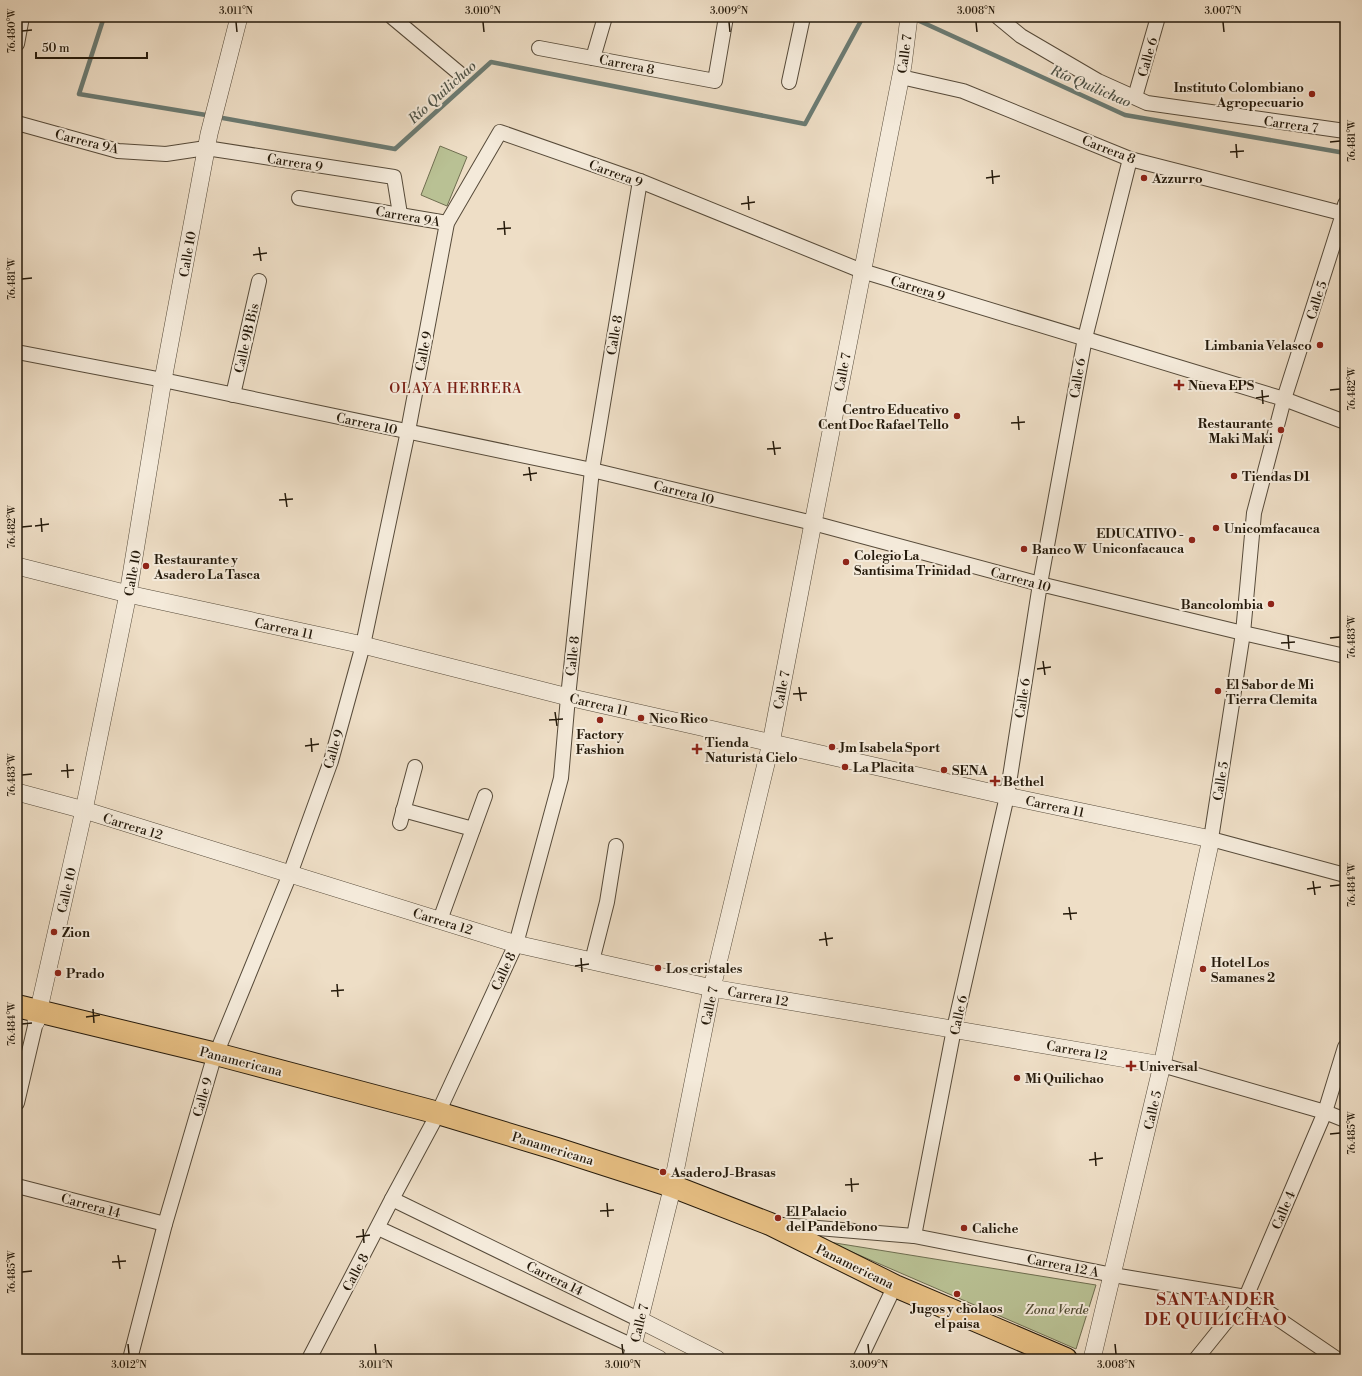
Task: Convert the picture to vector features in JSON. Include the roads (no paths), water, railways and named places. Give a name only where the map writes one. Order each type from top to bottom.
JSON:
[{"type":"main road","name":"Panamericana","points":[[17,1006],[30,1017],[214,1059],[436,1117],[554,1157],[671,1191],[770,1224],[895,1286],[1066,1359]]},
{"type":"main road","name":"Panamericana","points":[[671,1191],[744,1224],[890,1296],[1036,1359]]},
{"type":"street","points":[[17,44],[22,17]]},
{"type":"street","name":"Calle 10","points":[[17,1103],[18,1088],[30,1017],[84,810],[128,594],[163,380],[208,141],[215,108],[239,17]]},
{"type":"street","points":[[392,17],[459,73]]},
{"type":"street","points":[[593,58],[605,17]]},
{"type":"street","name":"Carrera 8","points":[[539,48],[715,81],[726,17]]},
{"type":"street","points":[[789,82],[803,17]]},
{"type":"street","name":"Calle 7","points":[[632,1352],[671,1191],[712,988],[771,743],[902,71],[909,17]]},
{"type":"street","name":"Carrera 7","points":[[998,17],[1021,36],[1098,81],[1147,102],[1345,131]]},
{"type":"street","name":"Calle 6","points":[[1135,97],[1158,17]]},
{"type":"street","name":"Carrera 8","points":[[902,71],[963,91],[1130,159],[1344,211]]},
{"type":"street","name":"Carrera 9A","points":[[17,123],[118,151],[166,154],[208,141]]},
{"type":"street","name":"Carrera 9","points":[[500,132],[640,181],[862,271],[1284,399],[1345,422]]},
{"type":"street","name":"Calle 9","points":[[130,1359],[165,1224],[214,1059],[290,874],[331,761],[363,645],[408,431],[447,223],[500,132]]},
{"type":"street","name":"Carrera 9","points":[[208,141],[394,177],[400,214]]},
{"type":"street","name":"Calle 6","points":[[914,1236],[954,1029],[1006,796],[1040,584],[1084,338],[1130,159]]},
{"type":"street","name":"Calle 8","points":[[309,1359],[436,1117],[516,944],[561,778],[592,470],[640,181]]},
{"type":"street","name":"Carrera 9A","points":[[299,198],[447,223]]},
{"type":"street","name":"Calle 5","points":[[1092,1359],[1162,1065],[1211,839],[1243,633],[1254,513],[1284,399],[1344,211]]},
{"type":"street","name":"Calle 9B Bis","points":[[233,395],[259,281]]},
{"type":"street","name":"Carrera 10","points":[[17,352],[163,380],[592,470],[813,523],[1040,584],[1345,656]]},
{"type":"street","name":"Carrera 11","points":[[17,566],[128,594],[363,645],[568,697],[1006,796],[1211,839],[1345,875]]},
{"type":"street","points":[[415,767],[402,816],[473,829]]},
{"type":"street","name":"Carrera 12","points":[[17,792],[84,810],[516,944],[712,988],[1162,1065],[1325,1112],[1345,1120]]},
{"type":"street","points":[[440,920],[485,796]]},
{"type":"street","points":[[592,961],[607,902],[616,846]]},
{"type":"street","name":"Calle 4","points":[[1196,1359],[1246,1296],[1325,1112],[1345,1047]]},
{"type":"street","name":"Carrera 14","points":[[17,1186],[165,1224]]},
{"type":"street","name":"Carrera 14","points":[[392,1199],[717,1359]]},
{"type":"street","name":"Carrera 12 A","points":[[770,1224],[914,1236],[1113,1275],[1246,1296],[1337,1359]]},
{"type":"street","points":[[378,1228],[632,1352],[659,1359]]},
{"type":"street","points":[[860,1359],[890,1296]]},
{"type":"waterway","name":"Río Quilichao","points":[[104,17],[79,94],[395,149],[491,62],[805,124],[863,17]]},
{"type":"waterway","name":"Río Quilichao","points":[[913,18],[1125,115],[1345,153]]},
{"type":"place","name":"Instituto Colombiano Agropecuario","points":[[1312,94]]},
{"type":"place","name":"Azzurro","points":[[1144,178]]},
{"type":"place","name":"Limbania Velasco","points":[[1320,345]]},
{"type":"place","name":"Nueva EPS","points":[[1179,385]]},
{"type":"place","name":"Centro Educativo Cent Doc Rafael Tello","points":[[957,416]]},
{"type":"place","name":"Restaurante Maki Maki","points":[[1281,430]]},
{"type":"place","name":"Tiendas D1","points":[[1234,476]]},
{"type":"place","name":"Unicomfacauca","points":[[1216,528]]},
{"type":"place","name":"EDUCATIVO - Uniconfacauca","points":[[1192,540]]},
{"type":"place","name":"Banco W","points":[[1024,549]]},
{"type":"place","name":"Colegio La Santisima Trinidad","points":[[846,562]]},
{"type":"place","name":"Restaurante y Asadero La Tasca","points":[[146,566]]},
{"type":"place","name":"Bancolombia","points":[[1271,604]]},
{"type":"place","name":"El Sabor de Mi Tierra Clemita","points":[[1218,691]]},
{"type":"place","name":"Nico Rico","points":[[641,718]]},
{"type":"place","name":"Factory Fashion","points":[[600,720]]},
{"type":"place","name":"Jm Isabela Sport","points":[[832,747]]},
{"type":"place","name":"Tienda Naturista Cielo","points":[[697,749]]},
{"type":"place","name":"La Placita","points":[[845,767]]},
{"type":"place","name":"SENA","points":[[944,770]]},
{"type":"place","name":"Bethel","points":[[995,781]]},
{"type":"place","name":"Zion","points":[[54,932]]},
{"type":"place","name":"Los cristales","points":[[658,968]]},
{"type":"place","name":"Hotel Los Samanes 2","points":[[1203,969]]},
{"type":"place","name":"Prado","points":[[58,973]]},
{"type":"place","name":"Universal","points":[[1131,1066]]},
{"type":"place","name":"Mi Quilichao","points":[[1017,1078]]},
{"type":"place","name":"Asadero J-Brasas","points":[[663,1172]]},
{"type":"place","name":"El Palacio del Pandebono","points":[[778,1218]]},
{"type":"place","name":"Caliche","points":[[964,1228]]},
{"type":"place","name":"Jugos y cholaos el paisa","points":[[957,1294]]},
{"type":"district","name":"OLAYA HERRERA","points":[[456,388]]},
{"type":"district","name":"SANTANDER DE QUILICHAO","points":[[1216,1309]]},
{"type":"park label","name":"Zona Verde","points":[[1057,1309]]}]
